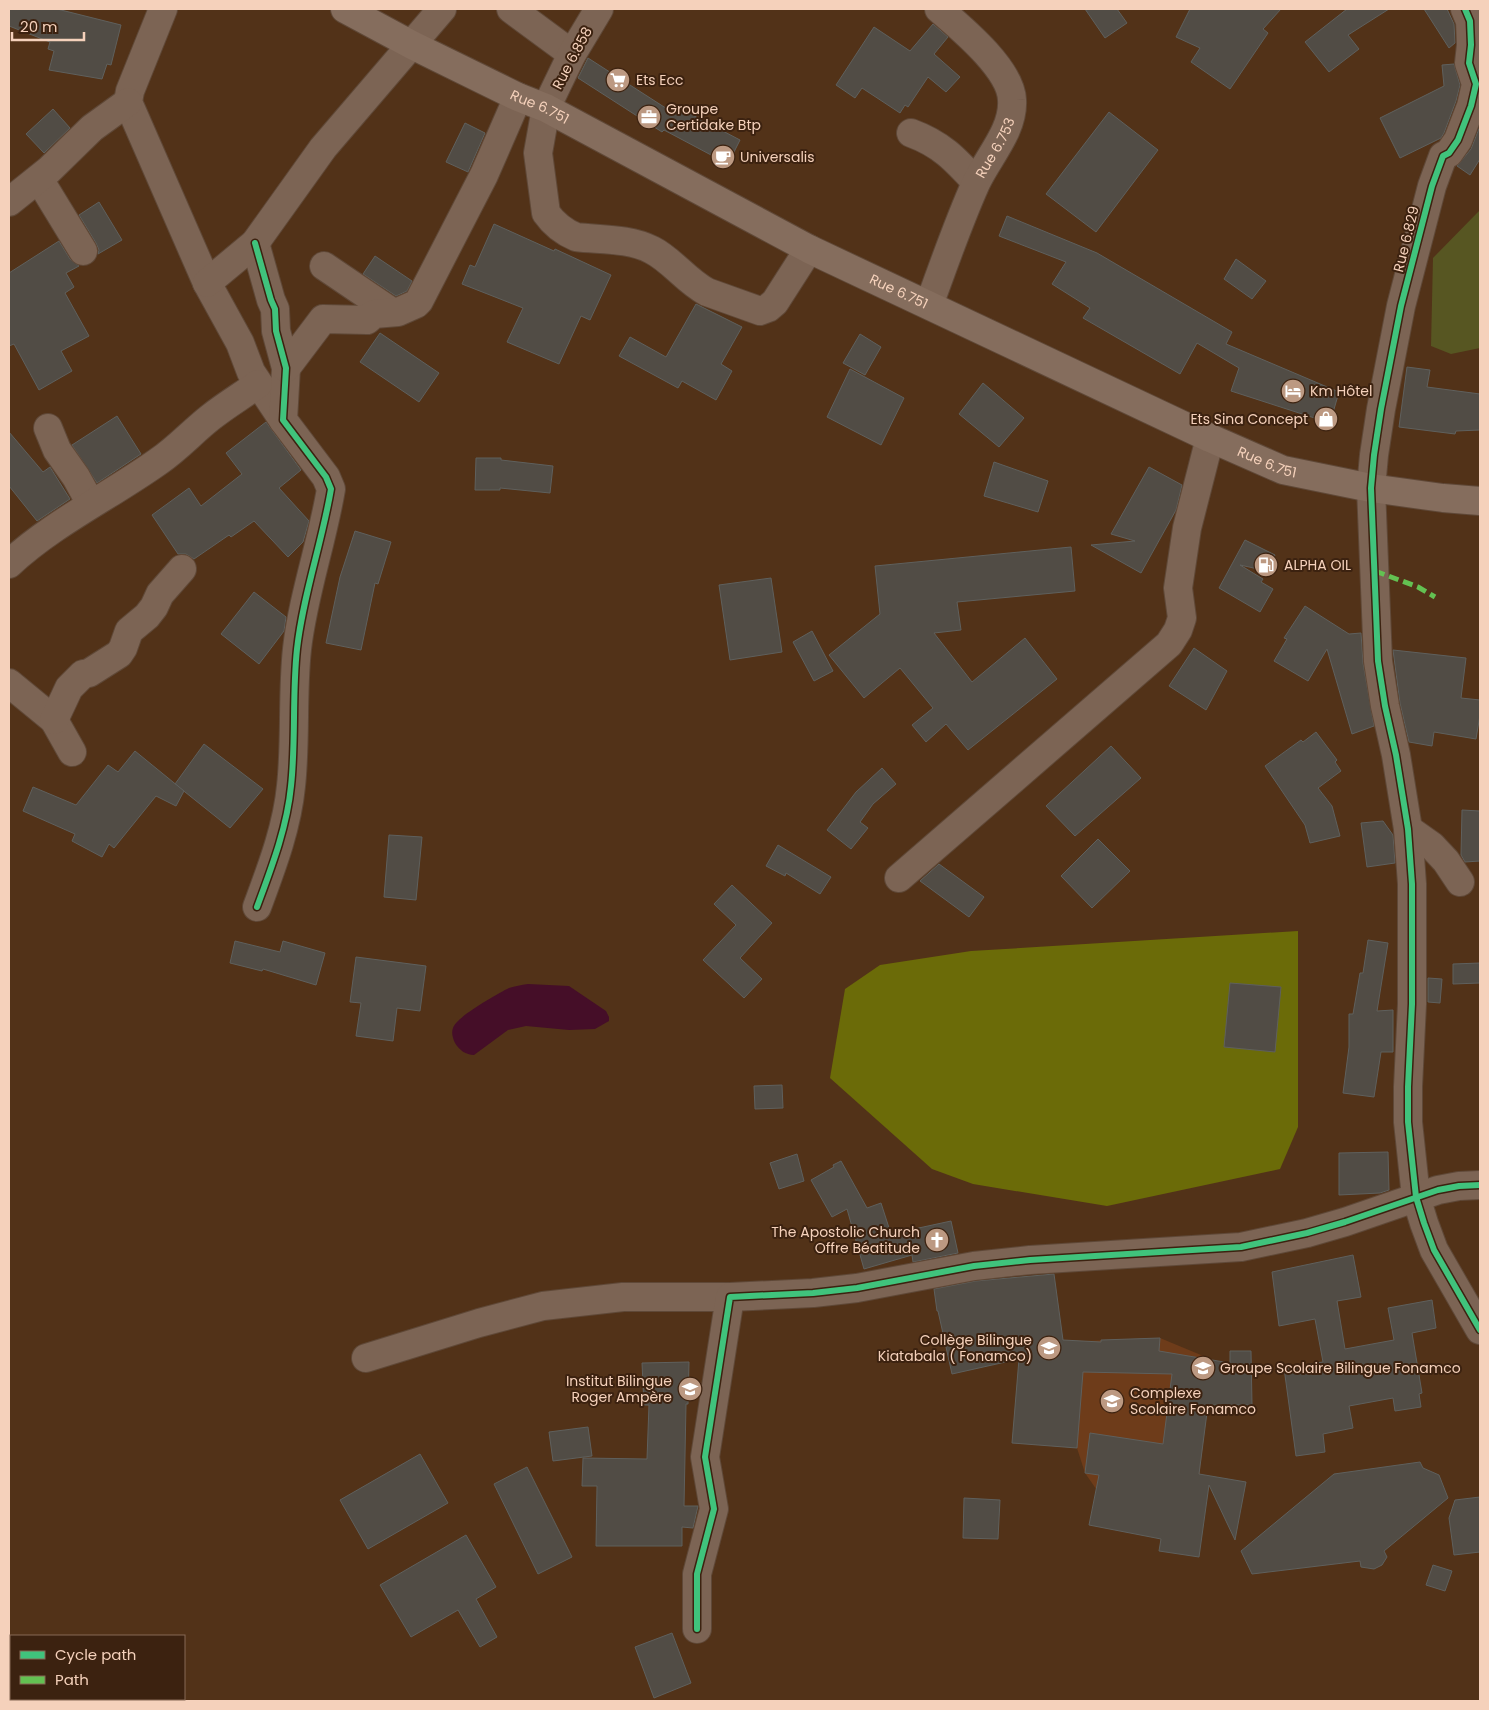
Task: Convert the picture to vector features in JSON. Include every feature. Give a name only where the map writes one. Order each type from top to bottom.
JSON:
[{"type":"main road","name":"Rue 6.751","points":[[345,9],[412,45],[518,97],[546,108],[809,249],[1210,438],[1283,470],[1371,488],[1480,501]]},
{"type":"street","points":[[163,9],[130,91],[128,102],[207,283],[240,343],[251,372],[283,420],[326,477],[331,489],[303,612],[297,650],[291,787],[288,804],[271,869],[257,907]]},
{"type":"street","points":[[207,283],[255,243],[323,148],[442,9]]},
{"type":"street","points":[[511,9],[572,54]]},
{"type":"street","name":"Rue 6.858","points":[[599,9],[572,54],[546,108],[538,153],[546,213],[569,234],[576,237],[638,244],[652,250],[707,292],[760,311],[768,308],[775,302],[809,249]]},
{"type":"street","name":"Rue 6.753","points":[[929,305],[976,182],[1006,129],[1012,99],[1002,73],[970,36],[939,9]]},
{"type":"street","name":"Rue 6.829","points":[[1465,9],[1470,22],[1471,45],[1468,63],[1476,84],[1471,106],[1458,140],[1449,153],[1443,156],[1426,210],[1401,306],[1389,364],[1374,455],[1371,488],[1378,661],[1408,829],[1412,884],[1412,1004],[1408,1122],[1416,1197],[1434,1250],[1480,1330]]},
{"type":"street","points":[[286,368],[323,319],[367,320],[374,314],[398,312],[420,301],[484,175],[518,97]]},
{"type":"street","points":[[9,202],[39,179],[92,128],[128,102]]},
{"type":"street","points":[[911,133],[929,140],[946,151],[976,182]]},
{"type":"street","points":[[39,179],[83,251]]},
{"type":"street","points":[[255,243],[275,309],[276,331],[286,368],[283,420]]},
{"type":"street","points":[[324,266],[392,312]]},
{"type":"street","points":[[11,558],[160,460],[210,417],[258,384]]},
{"type":"street","points":[[48,428],[57,450],[76,477],[91,504]]},
{"type":"street","points":[[899,878],[1169,644],[1178,630],[1182,618],[1178,588],[1182,557],[1189,519],[1210,438]]},
{"type":"street","points":[[54,720],[69,688],[77,678],[82,674],[89,673],[119,654],[129,631],[147,616],[160,594],[182,569]]},
{"type":"street","points":[[9,683],[54,720],[72,752]]},
{"type":"street","points":[[1408,829],[1432,846],[1460,882]]},
{"type":"street","points":[[366,1358],[479,1323],[543,1306],[623,1296],[730,1297],[813,1292],[857,1288],[974,1266],[1030,1260],[1241,1247],[1307,1233],[1416,1197],[1458,1186],[1480,1185]]},
{"type":"street","points":[[697,1629],[697,1574],[714,1509],[705,1457],[730,1297]]},
{"type":"shaded area","points":[[1480,210],[1480,348],[1451,354],[1431,346],[1433,258]]},
{"type":"shaded area","points":[[1298,931],[1298,1127],[1280,1169],[1107,1206],[973,1184],[932,1169],[830,1078],[845,989],[880,965],[971,951]]},
{"type":"shaded area","points":[[528,984],[569,986],[606,1011],[609,1021],[595,1029],[569,1030],[526,1026],[508,1030],[474,1055],[466,1053],[459,1048],[455,1043],[452,1032],[456,1023],[461,1018],[509,988]]},
{"type":"shaded area","name":"Complexe Scolaire Fonamco","points":[[1021,1338],[1085,1341],[1160,1338],[1213,1360],[1196,1504],[1119,1522],[1085,1473],[1077,1448],[1012,1443]]},
{"type":"building","points":[[9,9],[57,9],[121,25],[111,65],[107,64],[102,79],[49,70],[54,51],[48,49],[50,42],[9,26]]},
{"type":"building","points":[[1085,9],[1117,9],[1127,23],[1105,38]]},
{"type":"building","points":[[1190,9],[1281,9],[1263,29],[1268,33],[1230,89],[1191,62],[1200,48],[1176,37]]},
{"type":"building","points":[[1347,9],[1389,9],[1348,35],[1359,49],[1329,72],[1305,42]]},
{"type":"building","points":[[1424,9],[1447,9],[1454,24],[1455,43],[1449,48]]},
{"type":"building","points":[[933,24],[948,37],[934,54],[960,77],[946,92],[928,77],[908,107],[905,105],[900,113],[862,88],[855,98],[836,85],[874,27],[910,51]]},
{"type":"building","points":[[588,58],[675,114],[679,108],[740,140],[728,164],[664,130],[662,132],[578,78]]},
{"type":"building","points":[[1454,64],[1460,85],[1444,133],[1441,138],[1400,158],[1380,118],[1444,86],[1442,65]]},
{"type":"building","points":[[53,109],[70,128],[44,153],[26,134]]},
{"type":"building","points":[[1109,112],[1158,150],[1096,232],[1046,194]]},
{"type":"building","points":[[465,123],[485,133],[468,172],[446,162]]},
{"type":"building","points":[[1480,126],[1480,159],[1470,175],[1457,166],[1471,149]]},
{"type":"building","points":[[99,202],[122,240],[98,254],[99,250],[96,243],[79,215]]},
{"type":"building","points":[[1007,216],[1097,253],[1232,332],[1226,344],[1339,392],[1330,423],[1231,391],[1239,368],[1197,343],[1180,374],[1083,318],[1090,308],[1052,284],[1066,262],[999,236]]},
{"type":"building","points":[[494,224],[611,275],[590,320],[581,316],[559,364],[507,342],[523,308],[462,284],[470,265],[475,267]]},
{"type":"building","points":[[59,241],[70,259],[79,266],[66,273],[74,287],[65,293],[89,336],[61,351],[72,371],[39,390],[14,344],[9,346],[9,273]]},
{"type":"building","points":[[375,256],[412,281],[407,291],[396,296],[363,274]]},
{"type":"building","points":[[1236,259],[1266,281],[1252,299],[1224,279]]},
{"type":"building","points":[[696,304],[742,327],[721,364],[732,371],[716,400],[682,381],[678,388],[619,356],[630,337],[666,357]]},
{"type":"building","points":[[380,333],[439,373],[419,402],[360,362]]},
{"type":"building","points":[[860,334],[881,347],[865,375],[843,363]]},
{"type":"building","points":[[1407,367],[1430,370],[1427,387],[1480,394],[1480,430],[1456,431],[1455,434],[1399,427]]},
{"type":"building","points":[[850,369],[904,398],[881,445],[827,417]]},
{"type":"building","points":[[983,383],[1024,418],[999,447],[959,414]]},
{"type":"building","points":[[117,416],[141,454],[97,483],[72,445]]},
{"type":"building","points":[[266,422],[301,470],[279,488],[309,521],[303,542],[288,557],[254,521],[231,537],[229,535],[194,559],[186,554],[178,554],[152,515],[189,488],[201,506],[242,474],[226,453]]},
{"type":"building","points":[[9,432],[43,472],[50,467],[70,499],[37,521],[9,486]]},
{"type":"building","points":[[476,458],[501,458],[501,460],[553,466],[550,493],[500,488],[500,490],[475,490]]},
{"type":"building","points":[[994,462],[1048,481],[1038,512],[984,496]]},
{"type":"building","points":[[1149,467],[1182,485],[1176,510],[1141,573],[1091,545],[1135,541],[1111,534]]},
{"type":"building","points":[[355,531],[391,542],[378,584],[375,583],[361,650],[326,643],[340,577]]},
{"type":"building","points":[[1245,540],[1275,555],[1267,571],[1240,565],[1263,579],[1261,582],[1273,589],[1260,612],[1219,588]]},
{"type":"building","points":[[1071,547],[1075,591],[957,602],[961,630],[934,633],[972,682],[1025,638],[1057,679],[968,750],[946,724],[926,742],[912,725],[933,708],[900,668],[864,698],[829,655],[880,614],[875,566]]},
{"type":"building","points":[[771,578],[782,652],[730,660],[719,585]]},
{"type":"building","points":[[254,592],[286,617],[284,631],[259,664],[221,634]]},
{"type":"building","points":[[1305,606],[1349,634],[1361,633],[1363,663],[1374,726],[1352,734],[1327,649],[1308,681],[1274,661],[1287,639],[1284,638]]},
{"type":"building","points":[[812,631],[833,671],[814,681],[793,642]]},
{"type":"building","points":[[1194,648],[1227,671],[1206,710],[1169,686]]},
{"type":"building","points":[[1393,650],[1466,658],[1461,698],[1480,700],[1480,715],[1476,739],[1434,732],[1432,746],[1409,742],[1400,703]]},
{"type":"building","points":[[1316,732],[1337,760],[1335,762],[1341,771],[1318,788],[1332,806],[1340,836],[1310,843],[1305,825],[1265,766],[1301,740],[1303,742]]},
{"type":"building","points":[[204,744],[263,789],[230,828],[175,784]]},
{"type":"building","points":[[1111,746],[1141,778],[1075,836],[1046,806]]},
{"type":"building","points":[[135,751],[184,791],[176,806],[156,796],[114,848],[109,844],[102,857],[72,841],[75,834],[23,811],[33,787],[76,805],[108,765],[118,772]]},
{"type":"building","points":[[882,768],[896,784],[873,804],[860,822],[868,828],[851,849],[827,830],[856,792]]},
{"type":"building","points":[[1462,810],[1480,811],[1480,861],[1465,862],[1461,855]]},
{"type":"building","points":[[1383,821],[1393,835],[1395,863],[1367,867],[1361,823]]},
{"type":"building","points":[[389,835],[422,837],[416,900],[384,897]]},
{"type":"building","points":[[1098,839],[1130,871],[1092,908],[1061,876]]},
{"type":"building","points":[[778,845],[831,877],[820,894],[786,873],[785,876],[766,866]]},
{"type":"building","points":[[939,864],[984,897],[969,917],[920,881]]},
{"type":"building","points":[[732,885],[772,923],[740,958],[762,979],[744,998],[703,960],[736,925],[714,904]]},
{"type":"building","points":[[1368,940],[1388,943],[1377,1011],[1393,1010],[1393,1052],[1381,1052],[1374,1097],[1343,1093],[1349,1047],[1349,1014],[1353,1014],[1360,973],[1363,973]]},
{"type":"building","points":[[235,941],[280,952],[283,941],[325,953],[316,985],[263,969],[262,971],[230,963]]},
{"type":"building","points":[[356,957],[426,966],[420,1011],[397,1008],[393,1041],[356,1036],[361,1003],[350,1002]]},
{"type":"building","points":[[1480,963],[1480,983],[1453,984],[1453,964]]},
{"type":"building","points":[[1428,978],[1442,979],[1440,1003],[1428,1002]]},
{"type":"building","points":[[1230,983],[1281,987],[1275,1052],[1224,1047]]},
{"type":"building","points":[[782,1085],[783,1108],[755,1109],[754,1086]]},
{"type":"building","points":[[1388,1152],[1389,1190],[1380,1193],[1339,1195],[1339,1153]]},
{"type":"building","points":[[797,1154],[804,1181],[779,1189],[770,1163]]},
{"type":"building","points":[[841,1161],[867,1208],[881,1203],[891,1234],[951,1221],[958,1253],[913,1262],[912,1255],[864,1269],[847,1209],[832,1217],[811,1180]]},
{"type":"building","points":[[1353,1255],[1361,1297],[1337,1301],[1345,1349],[1394,1340],[1388,1308],[1432,1300],[1436,1328],[1412,1333],[1422,1393],[1419,1394],[1421,1407],[1395,1411],[1393,1398],[1349,1406],[1353,1428],[1323,1434],[1325,1452],[1296,1456],[1284,1368],[1323,1362],[1315,1319],[1279,1326],[1272,1272]]},
{"type":"building","points":[[1054,1274],[1063,1340],[1101,1342],[1101,1340],[1160,1338],[1159,1351],[1230,1363],[1230,1351],[1251,1351],[1252,1405],[1208,1405],[1199,1474],[1246,1482],[1235,1540],[1209,1485],[1199,1557],[1159,1551],[1161,1539],[1089,1525],[1099,1475],[1085,1473],[1090,1433],[1163,1444],[1172,1374],[1083,1372],[1077,1448],[1012,1443],[1019,1359],[952,1374],[937,1311],[934,1289],[976,1281]]},
{"type":"building","points":[[689,1362],[688,1404],[686,1404],[684,1506],[698,1506],[693,1528],[682,1527],[682,1546],[596,1546],[597,1486],[582,1486],[583,1458],[647,1459],[649,1405],[644,1405],[642,1363]]},
{"type":"building","points":[[588,1427],[592,1456],[553,1461],[549,1432]]},
{"type":"building","points":[[420,1454],[448,1503],[368,1549],[340,1500]]},
{"type":"building","points":[[1420,1462],[1423,1468],[1439,1475],[1448,1498],[1384,1551],[1387,1557],[1382,1565],[1374,1569],[1361,1567],[1360,1561],[1252,1574],[1241,1551],[1334,1474]]},
{"type":"building","points":[[527,1467],[572,1557],[538,1574],[494,1484]]},
{"type":"building","points":[[1480,1497],[1480,1552],[1454,1555],[1449,1518],[1455,1500]]},
{"type":"building","points":[[964,1498],[1000,1500],[998,1539],[963,1538]]},
{"type":"building","points":[[466,1535],[496,1587],[476,1599],[497,1637],[480,1647],[458,1610],[411,1637],[380,1585]]},
{"type":"building","points":[[1433,1565],[1452,1571],[1445,1591],[1426,1585]]},
{"type":"building","points":[[672,1633],[691,1683],[654,1698],[635,1647]]},
{"type":"marked path","points":[[1375,571],[1418,587],[1435,597]]},
{"type":"cycle path","points":[[1465,9],[1470,21],[1471,45],[1469,63],[1476,84],[1471,106],[1458,140],[1449,153],[1443,156],[1432,186],[1401,306],[1381,409],[1371,488],[1378,661],[1408,829],[1412,884],[1412,1004],[1408,1122],[1416,1197],[1434,1250],[1480,1330]]},
{"type":"cycle path","points":[[255,243],[275,309],[276,331],[286,368],[283,420],[326,477],[331,489],[297,649],[289,802],[278,848],[257,907]]},
{"type":"cycle path","points":[[697,1629],[697,1574],[714,1509],[705,1457],[730,1297],[813,1293],[857,1288],[974,1266],[1030,1260],[1241,1247],[1307,1233],[1438,1190],[1480,1185]]},
{"type":"place","name":"Ets Ecc","points":[[618,80]]},
{"type":"place","name":"Groupe Certidake Btp","points":[[649,117]]},
{"type":"place","name":"Universalis","points":[[723,157]]},
{"type":"place","name":"Km Hôtel","points":[[1293,391]]},
{"type":"place","name":"Ets Sina Concept","points":[[1326,419]]},
{"type":"place","name":"ALPHA OIL","points":[[1266,565]]},
{"type":"place","name":"The Apostolic Church Offre Béatitude","points":[[937,1240]]},
{"type":"place","name":"Collège Bilingue Kiatabala ( Fonamco)","points":[[1049,1348]]},
{"type":"place","name":"Groupe Scolaire Bilingue Fonamco","points":[[1203,1368]]},
{"type":"place","name":"Institut Bilingue Roger Ampère","points":[[690,1389]]},
{"type":"place","name":"Complexe Scolaire Fonamco","points":[[1112,1401]]}]
